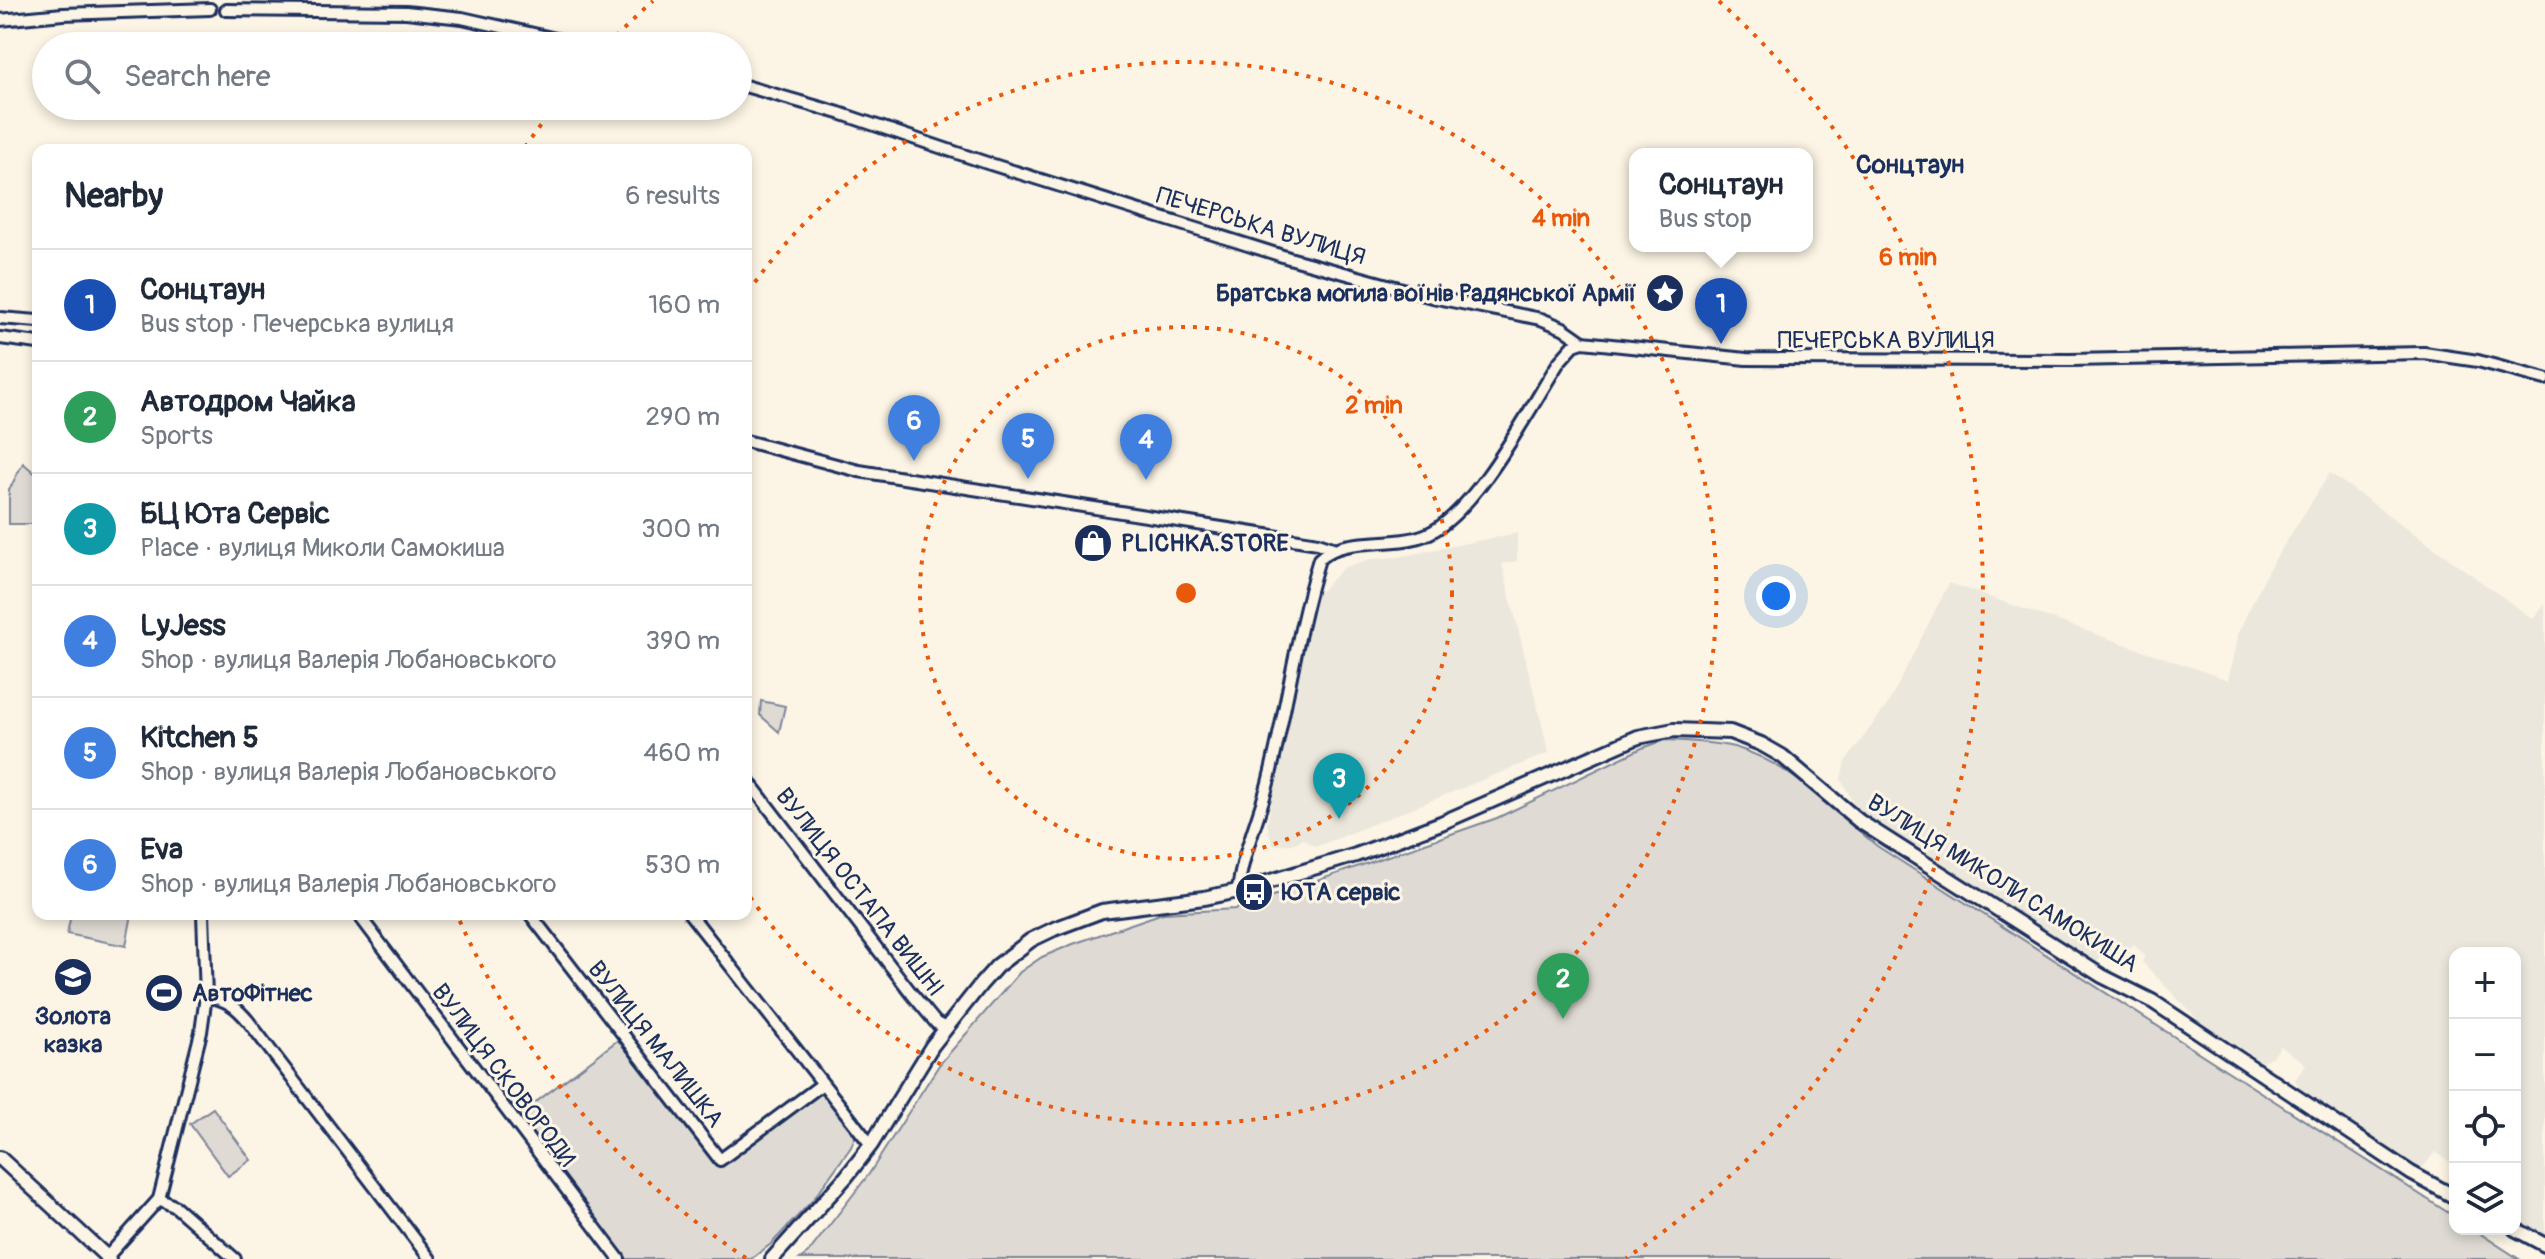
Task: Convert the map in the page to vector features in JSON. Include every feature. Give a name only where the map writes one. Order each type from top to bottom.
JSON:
[{"type":"street","points":[[0,20],[63,14],[210,9]]},
{"type":"street","points":[[226,10],[417,13],[525,32]]},
{"type":"street","name":"ПЕЧЕРСЬКА ВУЛИЦЯ","points":[[752,88],[839,113],[1289,258],[1432,297],[1541,319],[1563,328],[1583,342],[1746,359],[2070,360],[2424,353],[2478,361],[2545,379]]},
{"type":"street","points":[[0,318],[32,321]]},
{"type":"street","points":[[0,338],[32,342]]},
{"type":"street","points":[[752,443],[859,471],[1318,543],[1333,548],[1408,540],[1433,532],[1454,518],[1484,480],[1559,362],[1574,345],[1583,342]]},
{"type":"street","points":[[1238,891],[1240,872],[1269,777],[1313,580],[1319,559],[1333,548]]},
{"type":"street","name":"ВУЛИЦЯ МИКОЛИ САМОКИША","points":[[772,1259],[819,1210],[871,1145],[946,1028],[997,966],[1031,940],[1102,911],[1238,891],[1400,839],[1638,737],[1674,730],[1730,732],[1782,756],[1859,821],[2102,976],[2152,1001],[2411,1173],[2449,1194]]},
{"type":"street","name":"ВУЛИЦЯ ОСТАПА ВИШНІ","points":[[752,786],[912,994],[936,1023],[946,1028]]},
{"type":"street","points":[[0,1158],[108,1258],[159,1199],[201,1032],[206,996],[203,920]]},
{"type":"street","name":"ВУЛИЦЯ СКОВОРОДИ","points":[[363,920],[619,1259]]},
{"type":"street","name":"ВУЛИЦЯ МАЛИШКА","points":[[535,920],[720,1160],[821,1085]]},
{"type":"street","points":[[695,920],[871,1145]]},
{"type":"street","points":[[206,996],[224,999],[249,1022],[430,1259]]},
{"type":"street","points":[[159,1199],[176,1207],[235,1259]]},
{"type":"street","points":[[2521,1232],[2545,1245]]},
{"type":"shaded area","points":[[23,463],[32,471],[32,524],[9,524],[9,490]]},
{"type":"shaded area","points":[[2330,473],[2533,619],[2545,603],[2545,1236],[2521,1223],[2521,947],[2449,947],[2449,1161],[2435,1152],[2421,1170],[2302,1091],[2295,1080],[2306,1064],[2280,1046],[2275,1054],[2262,1062],[2200,1022],[2142,962],[2145,956],[2133,944],[2128,950],[2112,939],[2096,964],[1863,814],[1841,779],[1845,762],[1888,704],[1949,583],[2228,680],[2238,633],[2267,572]]},
{"type":"shaded area","points":[[1517,533],[1517,561],[1502,564],[1549,753],[1316,847],[1304,839],[1292,844],[1273,845],[1267,824],[1314,598],[1343,568],[1370,559],[1398,557]]},
{"type":"shaded area","points":[[761,701],[785,706],[779,732],[760,715]]},
{"type":"shaded area","points":[[1666,740],[1709,743],[1734,747],[1774,764],[1810,789],[1877,846],[2449,1213],[2449,1235],[2482,1235],[2519,1259],[800,1259],[808,1253],[869,1174],[939,1065],[1020,972],[1042,957],[1163,913],[1236,909],[1497,818],[1642,748]]},
{"type":"shaded area","points":[[70,920],[131,920],[126,946],[67,934]]},
{"type":"shaded area","points":[[618,1040],[720,1167],[817,1093],[825,1094],[851,1126],[855,1137],[851,1147],[812,1201],[771,1244],[751,1259],[626,1259],[519,1115]]},
{"type":"shaded area","points":[[213,1108],[251,1160],[228,1176],[190,1124]]},
{"type":"place","name":"Братська могила воїнів Радянської Армії","points":[[1665,293]]},
{"type":"place","name":"Сонцтаун","points":[[1721,344]]},
{"type":"place","name":"Eva","points":[[914,461]]},
{"type":"place","name":"Kitchen 5","points":[[1028,479]]},
{"type":"place","name":"LyJess","points":[[1146,480]]},
{"type":"place","name":"PLICHKA.STORE","points":[[1093,543]]},
{"type":"place","name":"БЦ Юта Сервіс","points":[[1339,819]]},
{"type":"place","name":"ЮТА сервіс","points":[[1254,892]]},
{"type":"place","name":"Золота казка","points":[[73,977]]},
{"type":"place","name":"АвтоФітнес","points":[[164,993]]},
{"type":"place","name":"Автодром Чайка","points":[[1563,1019]]},
{"type":"district","name":"Сонцтаун","points":[[1910,164]]}]
